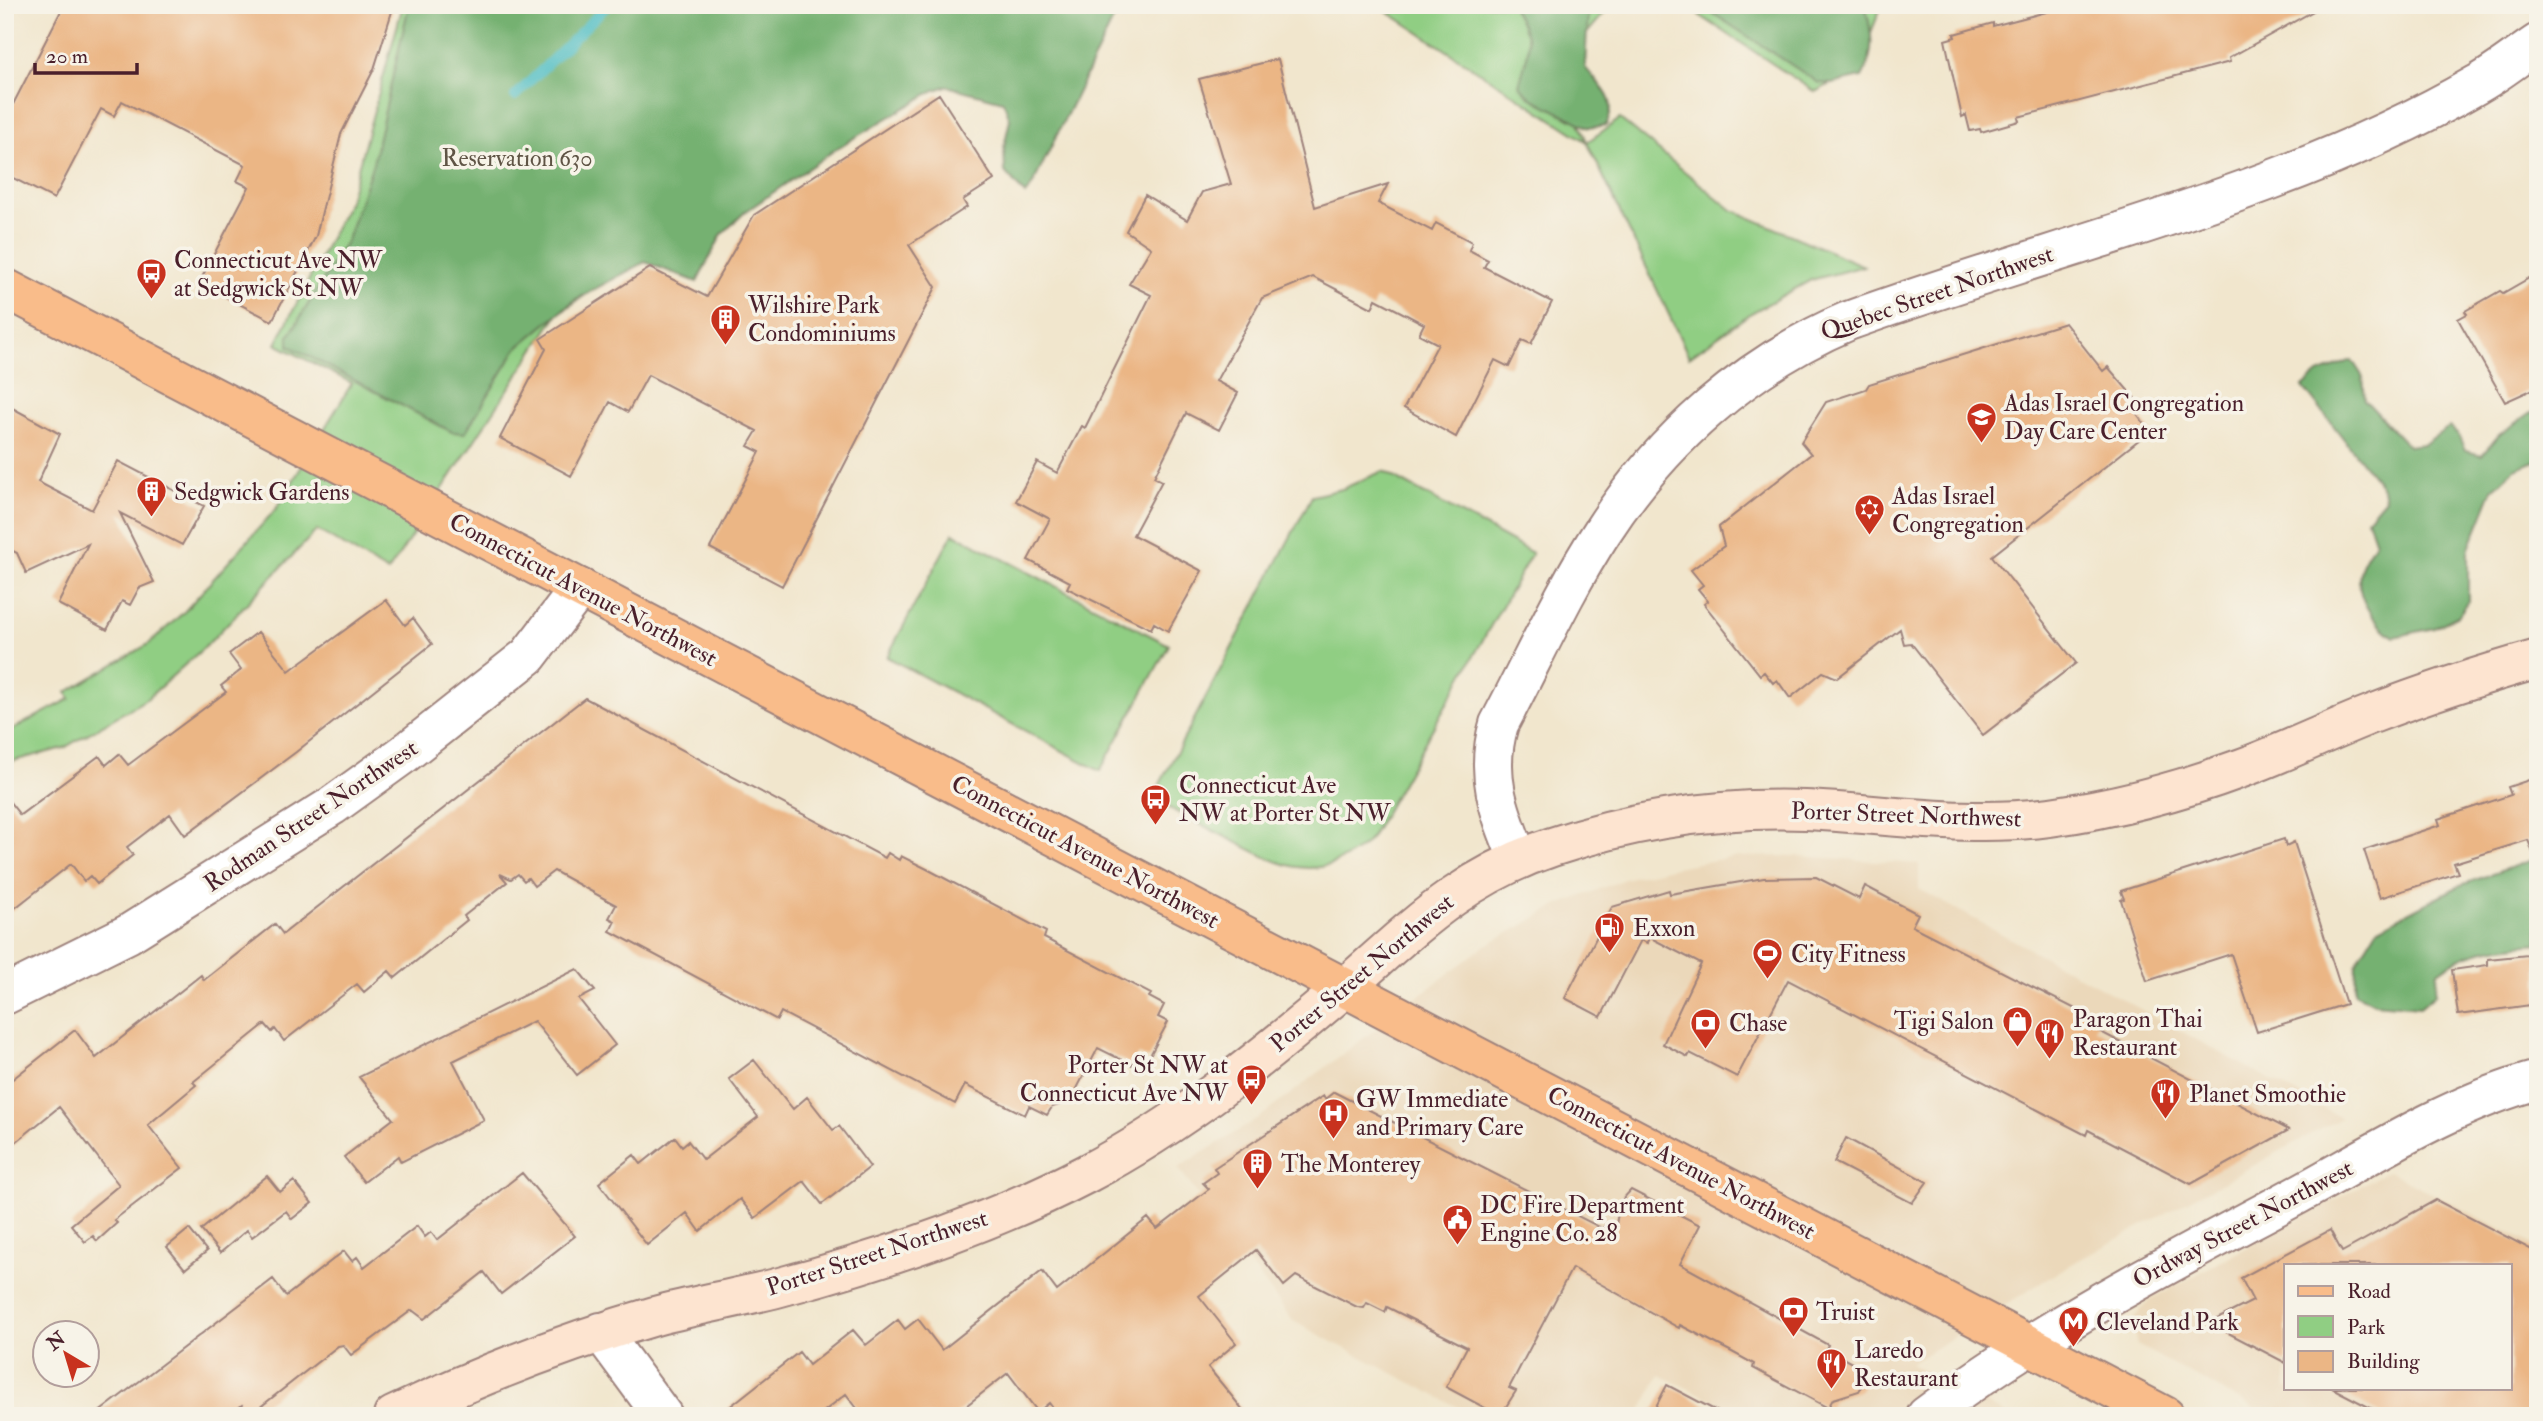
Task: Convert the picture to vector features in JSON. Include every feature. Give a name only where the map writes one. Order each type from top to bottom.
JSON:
[{"type":"main road","name":"Connecticut Avenue Northwest","points":[[5,288],[2165,1416]]},
{"type":"main road","name":"Porter Street Northwest","points":[[393,1416],[497,1370],[601,1332],[863,1262],[956,1231],[1085,1175],[1187,1115],[1236,1080],[1436,906],[1518,859],[1633,824],[1727,812],[1804,810],[1931,820],[2014,820],[2110,807],[2240,769],[2372,714],[2538,659]]},
{"type":"street","name":"Quebec Street Northwest","points":[[1518,859],[1492,785],[1493,743],[1499,724],[1583,563],[1611,517],[1665,452],[1735,386],[1789,349],[1848,321],[2247,187],[2385,132],[2479,84],[2538,43]]},
{"type":"street","name":"Rodman Street Northwest","points":[[5,995],[128,934],[332,806],[404,754],[528,656],[580,589]]},
{"type":"street","name":"Ordway Street Northwest","points":[[1926,1416],[2027,1344],[2120,1291],[2461,1108],[2538,1080]]},
{"type":"street","points":[[601,1332],[663,1416]]},
{"type":"shaded area","points":[[1797,856],[1919,864],[1919,889],[2341,1118],[2068,1266],[1910,1364],[2009,1416],[1746,1416],[1660,1375],[1638,1416],[1475,1416],[1293,1321],[1178,1168],[1259,1118],[1483,947],[1557,906],[1625,879],[1675,867],[1734,857]]},
{"type":"shaded area","points":[[2388,1171],[2538,1247],[2538,1416],[2269,1416],[2137,1345],[2134,1318],[2151,1299]]},
{"type":"green space","name":"Reservation 630","points":[[403,5],[1073,5],[723,198],[557,315],[388,572],[317,530],[208,644],[148,698],[64,748],[5,763],[5,733],[70,699],[67,692],[150,643],[184,612],[276,509],[352,383],[276,344],[349,201]]},
{"type":"green space","name":"Reservation 630","points":[[409,5],[1150,5],[1113,20],[1032,186],[1025,195],[1005,172],[1004,147],[1010,119],[1003,101],[947,86],[935,90],[839,147],[745,212],[722,234],[697,282],[645,262],[576,299],[517,348],[465,433],[452,432],[289,346],[289,336],[347,240],[373,163]]},
{"type":"green space","points":[[1377,5],[1611,5],[1557,69],[1587,142]]},
{"type":"green space","points":[[1511,5],[1591,5],[1588,11],[1585,67],[1610,101],[1610,116],[1606,125],[1589,128],[1531,98],[1519,85],[1528,44],[1524,28]]},
{"type":"green space","points":[[1684,5],[1882,5],[1856,70],[1815,92]]},
{"type":"green space","points":[[1700,5],[1865,5],[1871,42],[1866,68],[1862,77],[1832,84],[1819,83]]},
{"type":"green space","points":[[1620,119],[1732,210],[1864,266],[1811,280],[1751,313],[1689,357],[1587,142]]},
{"type":"green space","points":[[2352,360],[2363,377],[2365,400],[2408,446],[2424,444],[2449,427],[2459,436],[2465,451],[2482,455],[2499,435],[2538,408],[2538,460],[2515,469],[2493,489],[2468,551],[2468,602],[2458,616],[2434,628],[2394,637],[2374,618],[2364,601],[2359,582],[2361,568],[2375,542],[2367,519],[2385,498],[2383,489],[2303,387],[2318,374]]},
{"type":"green space","points":[[1383,471],[1532,553],[1369,841],[1333,864],[1316,868],[1284,864],[1152,799],[1312,496],[1342,489]]},
{"type":"green space","points":[[953,533],[1169,645],[1100,771],[887,657]]},
{"type":"green space","points":[[2538,858],[2538,943],[2485,950],[2461,958],[2438,972],[2435,994],[2420,1007],[2374,1003],[2355,993],[2356,963],[2377,929],[2461,885]]},
{"type":"building","points":[[64,5],[394,5],[374,69],[341,134],[316,236],[272,321],[199,283],[249,187],[237,181],[245,165],[122,101],[114,116],[101,109],[54,199],[5,174],[5,120]]},
{"type":"building","points":[[2073,5],[2324,5],[2229,58],[2230,62],[2018,117],[2019,121],[1981,132],[1980,129],[1970,131],[1966,115],[1962,117],[1945,40],[1955,37],[1954,34],[1993,23],[1993,26]]},
{"type":"building","points":[[1278,59],[1315,207],[1388,184],[1378,203],[1432,231],[1436,223],[1472,242],[1469,250],[1488,260],[1484,267],[1552,302],[1531,344],[1522,340],[1509,367],[1495,360],[1456,437],[1404,408],[1438,344],[1419,334],[1424,324],[1376,299],[1372,308],[1313,277],[1262,298],[1216,381],[1238,393],[1219,430],[1186,413],[1154,477],[1162,481],[1133,535],[1202,571],[1168,631],[1154,623],[1151,629],[1067,588],[1070,582],[1028,560],[1050,519],[1016,501],[1037,462],[1057,473],[1082,426],[1085,428],[1151,295],[1129,284],[1151,248],[1126,231],[1145,195],[1187,220],[1202,192],[1231,184],[1199,79]]},
{"type":"building","name":"Wilshire Park Condominiums","points":[[939,94],[994,180],[963,200],[967,207],[909,245],[936,287],[782,586],[710,548],[760,452],[748,446],[757,431],[648,375],[628,412],[610,402],[571,476],[500,438],[546,349],[540,339],[650,268],[707,297],[754,215]]},
{"type":"building","points":[[2538,273],[2538,387],[2505,402],[2458,319],[2467,314],[2465,311]]},
{"type":"building","name":"Adas Israel Congregation","points":[[2065,323],[2103,371],[2108,367],[2137,401],[2131,406],[2150,431],[1992,556],[2076,663],[1983,735],[1911,643],[1904,644],[1900,629],[1837,678],[1823,672],[1790,698],[1777,680],[1773,683],[1764,672],[1760,675],[1704,604],[1708,601],[1698,589],[1703,585],[1691,570],[1724,546],[1719,527],[1811,454],[1801,442],[1826,402],[1866,389],[1869,384]]},
{"type":"building","name":"Sedgwick Gardens","points":[[5,404],[60,434],[38,482],[92,510],[118,461],[204,506],[182,545],[120,513],[154,582],[139,588],[130,605],[122,601],[107,630],[58,604],[88,544],[26,573],[17,553],[5,547]]},
{"type":"building","points":[[386,600],[405,625],[413,618],[432,644],[296,752],[185,835],[170,814],[127,847],[133,855],[97,884],[90,876],[84,881],[71,864],[5,916],[5,796],[20,815],[99,756],[106,765],[119,754],[128,765],[226,692],[221,686],[241,670],[229,654],[258,632],[289,671]]},
{"type":"building","points":[[585,698],[885,858],[888,853],[899,860],[901,856],[927,869],[1046,932],[1044,938],[1151,994],[1149,997],[1164,1005],[1158,1017],[1168,1022],[1148,1059],[1138,1054],[1132,1065],[1098,1048],[1070,1102],[1052,1107],[1047,1115],[1029,1106],[1025,1115],[965,1085],[955,1104],[781,1012],[777,1020],[610,931],[615,921],[609,918],[616,905],[554,871],[534,886],[528,878],[524,881],[518,874],[511,879],[500,874],[507,882],[464,916],[467,920],[395,978],[389,971],[364,992],[357,984],[284,1041],[275,1029],[272,1032],[265,1024],[193,1082],[196,1085],[148,1125],[182,1168],[114,1220],[117,1223],[97,1241],[93,1236],[85,1242],[71,1225],[119,1185],[59,1107],[5,1151],[5,1085],[75,1030],[96,1058],[201,975],[204,980],[275,924],[283,934]]},
{"type":"building","points":[[2538,777],[2538,858],[2535,858],[2528,840],[2454,863],[2458,873],[2380,898],[2364,850],[2440,825],[2438,819],[2511,795],[2508,787]]},
{"type":"building","points":[[2284,839],[2286,846],[2294,842],[2346,1004],[2257,1032],[2231,954],[2147,981],[2121,900],[2124,899],[2121,891]]},
{"type":"building","points":[[1816,877],[1859,899],[1865,886],[1918,914],[1912,926],[2099,1021],[2095,1029],[2289,1130],[2191,1184],[2088,1130],[2086,1135],[1788,980],[1737,1077],[1690,1053],[1688,1057],[1663,1044],[1701,964],[1649,937],[1647,943],[1641,940],[1601,1017],[1565,998],[1612,907],[1669,890],[1670,894],[1764,878]]},
{"type":"building","points":[[2538,954],[2538,1004],[2458,1015],[2452,970],[2488,965],[2488,959]]},
{"type":"building","points":[[577,969],[595,991],[579,999],[615,1045],[577,1075],[534,1021],[453,1061],[484,1120],[401,1162],[398,1156],[364,1182],[344,1157],[393,1119],[359,1077]]},
{"type":"building","points":[[754,1060],[793,1109],[807,1097],[833,1130],[839,1126],[870,1167],[822,1204],[804,1181],[755,1218],[740,1199],[700,1231],[687,1213],[647,1245],[599,1183],[634,1155],[641,1164],[675,1137],[682,1146],[688,1141],[703,1160],[758,1117],[729,1079]]},
{"type":"building","points":[[1334,1092],[1603,1229],[1605,1225],[1615,1230],[1620,1202],[1631,1190],[1700,1225],[1680,1264],[1828,1345],[1826,1349],[1861,1368],[1865,1381],[1859,1391],[1833,1399],[1828,1408],[1753,1368],[1754,1364],[1680,1325],[1679,1328],[1572,1268],[1509,1388],[1516,1391],[1500,1416],[1446,1387],[1467,1347],[1387,1307],[1385,1312],[1367,1303],[1364,1308],[1357,1307],[1296,1276],[1284,1286],[1256,1250],[1199,1296],[1236,1343],[1208,1367],[1248,1416],[1059,1416],[1049,1403],[1038,1412],[1008,1373],[953,1416],[863,1416],[846,1394],[818,1416],[718,1416],[799,1352],[809,1365],[853,1330],[866,1345],[898,1320],[905,1329],[918,1319],[942,1350],[1042,1271],[1057,1291],[1148,1218],[1157,1229],[1209,1189],[1203,1183],[1217,1173],[1214,1168],[1323,1096],[1325,1099]]},
{"type":"building","points":[[1846,1138],[1927,1182],[1912,1203],[1834,1162]]},
{"type":"building","points":[[522,1173],[575,1236],[501,1294],[484,1272],[424,1319],[412,1310],[351,1355],[343,1345],[338,1346],[250,1415],[242,1405],[229,1416],[94,1416],[273,1279],[286,1296],[344,1251],[352,1261],[357,1257],[364,1267],[417,1226],[425,1237],[431,1232],[437,1240]]},
{"type":"building","points":[[267,1176],[280,1192],[294,1181],[312,1203],[292,1219],[286,1211],[252,1237],[247,1230],[220,1253],[201,1230]]},
{"type":"building","points":[[2436,1200],[2538,1253],[2538,1416],[2386,1416],[2336,1390],[2512,1390],[2512,1264],[2284,1264],[2284,1362],[2209,1323],[2253,1301],[2241,1278],[2330,1230],[2342,1252]]},
{"type":"building","points":[[189,1229],[207,1251],[185,1269],[167,1247]]},
{"type":"building","points":[[1667,1385],[1726,1416],[1651,1416]]},
{"type":"waterway","points":[[515,96],[608,5]]},
{"type":"place","name":"Connecticut Ave NW at Sedgwick St NW","points":[[151,301]]},
{"type":"place","name":"Wilshire Park Condominiums","points":[[725,346]]},
{"type":"place","name":"Adas Israel Congregation Day Care Center","points":[[1981,444]]},
{"type":"place","name":"Sedgwick Gardens","points":[[151,519]]},
{"type":"place","name":"Adas Israel Congregation","points":[[1869,537]]},
{"type":"place","name":"Connecticut Ave NW at Porter St NW","points":[[1156,826]]},
{"type":"place","name":"Exxon","points":[[1610,955]]},
{"type":"place","name":"City Fitness","points":[[1768,981]]},
{"type":"place","name":"Tigi Salon","points":[[2017,1048]]},
{"type":"place","name":"Chase","points":[[1706,1050]]},
{"type":"place","name":"Paragon Thai Restaurant","points":[[2050,1060]]},
{"type":"place","name":"Porter St NW at Connecticut Ave NW","points":[[1251,1106]]},
{"type":"place","name":"Planet Smoothie","points":[[2166,1121]]},
{"type":"place","name":"GW Immediate and Primary Care","points":[[1333,1140]]},
{"type":"place","name":"The Monterey","points":[[1258,1191]]},
{"type":"place","name":"DC Fire Department Engine Co. 28","points":[[1457,1246]]},
{"type":"place","name":"Truist","points":[[1793,1339]]},
{"type":"place","name":"Cleveland Park","points":[[2073,1349]]},
{"type":"place","name":"Laredo Restaurant","points":[[1831,1391]]}]
